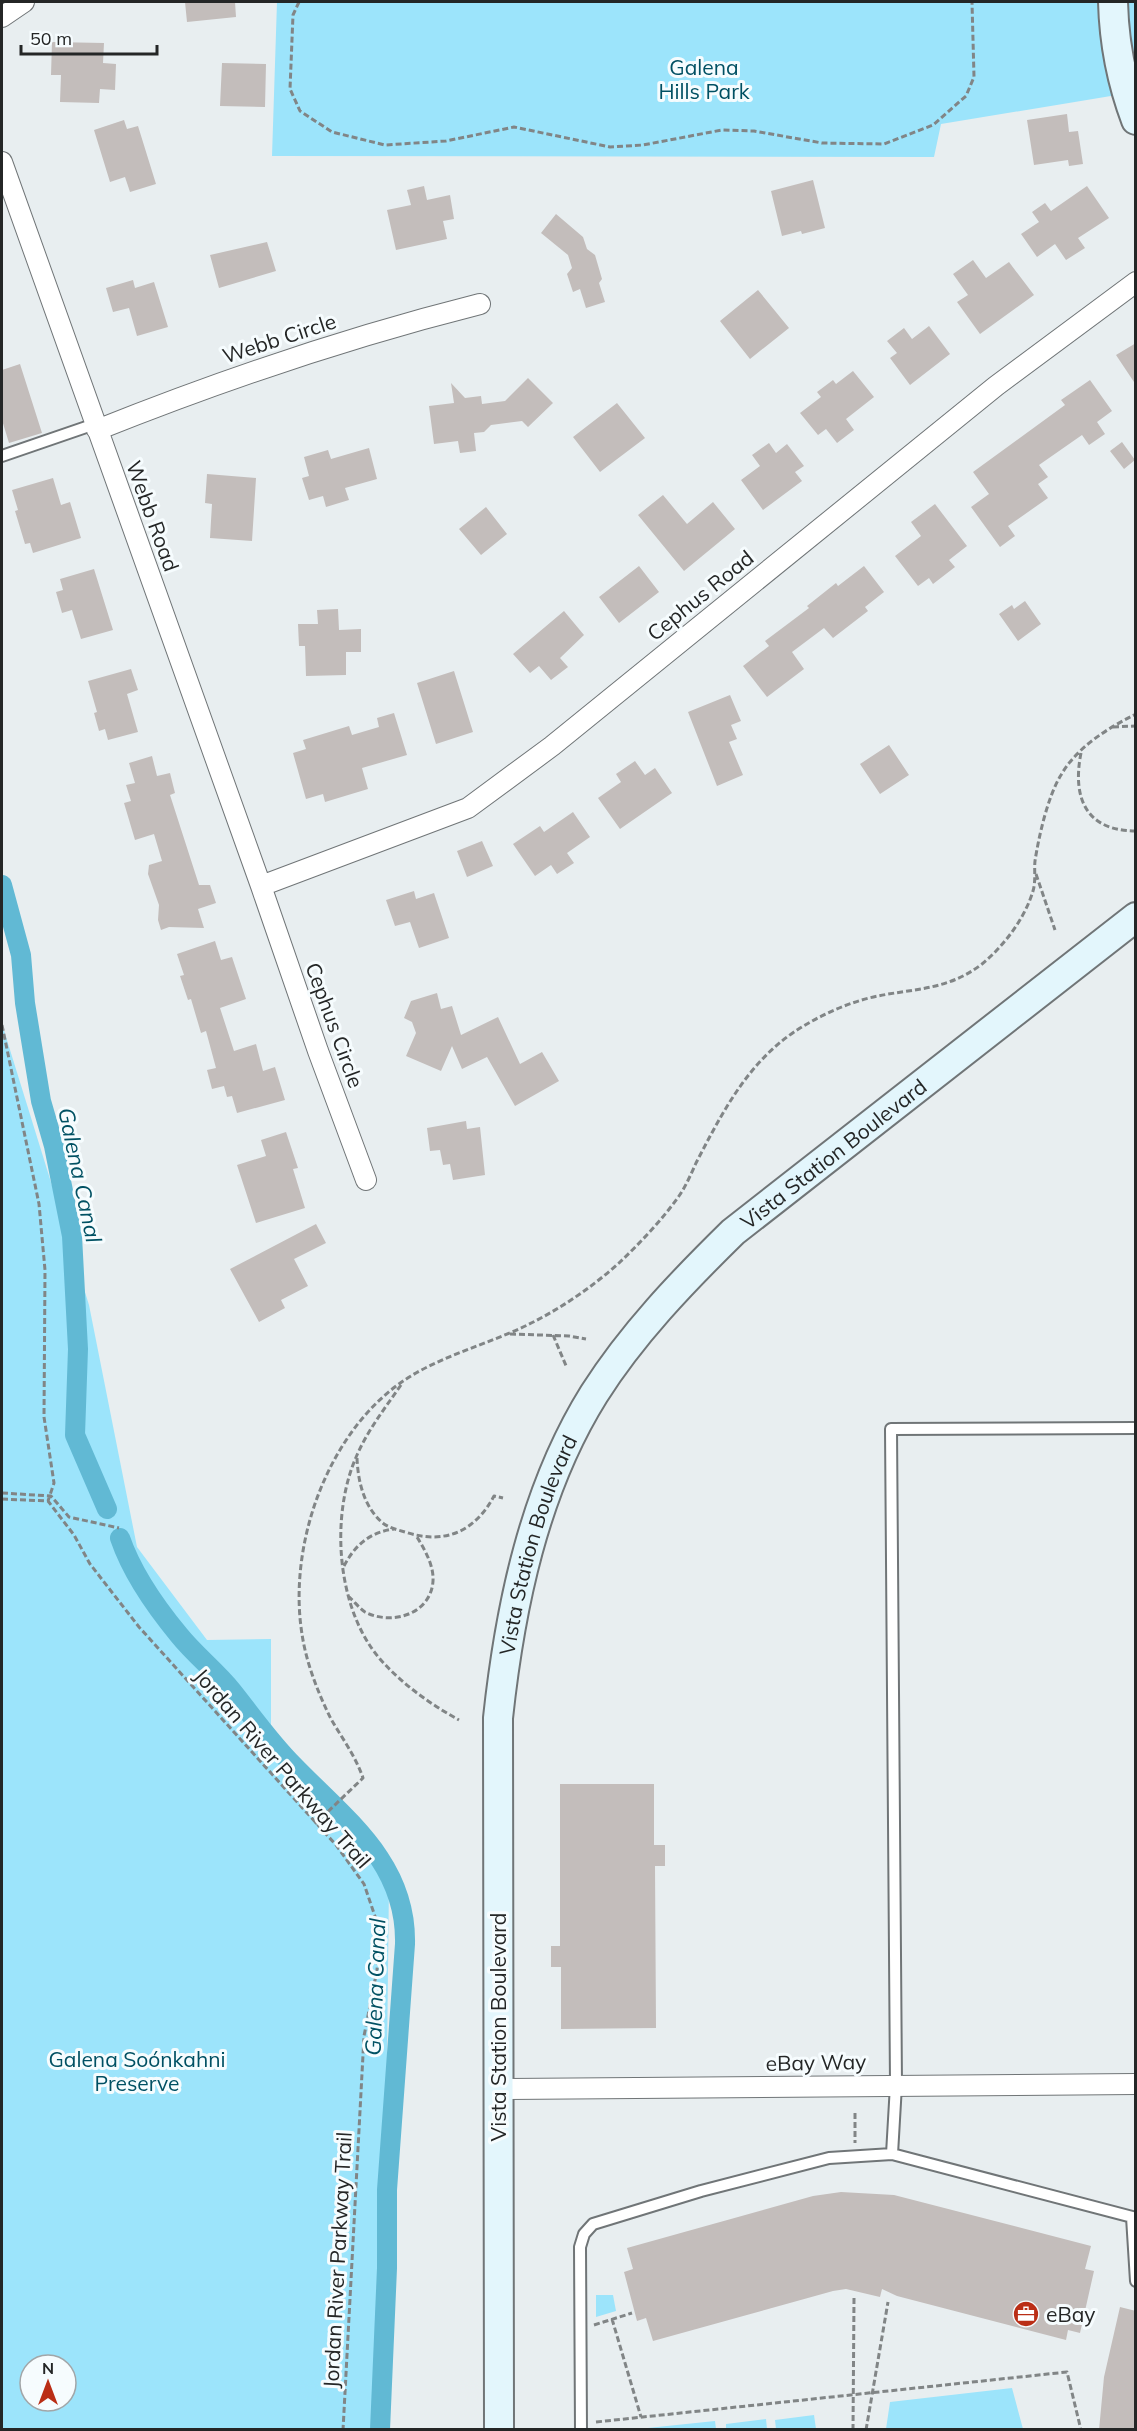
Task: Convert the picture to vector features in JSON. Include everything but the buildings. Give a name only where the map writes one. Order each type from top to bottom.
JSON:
[{"type":"street","points":[[3,14],[24,2]]},
{"type":"street","points":[[1113,2],[1113,22],[1127,96],[1136,120]]},
{"type":"street","name":"Webb Road","points":[[2,162],[261,886]]},
{"type":"street","name":"Cephus Road","points":[[261,886],[468,808],[552,746],[996,386],[1136,282]]},
{"type":"street","name":"Webb Circle","points":[[96,427],[331,346],[412,321],[480,304]]},
{"type":"street","name":"Cephus Circle","points":[[261,886],[318,1051],[366,1180]]},
{"type":"street","name":"Vista Station Boulevard","points":[[499,2430],[498,1718],[510,1628],[528,1553],[545,1498],[566,1449],[594,1395],[626,1349],[692,1272],[733,1232],[1136,917]]},
{"type":"street","name":"eBay Way","points":[[498,2089],[1136,2084]]},
{"type":"lane","points":[[2,456],[96,427]]},
{"type":"lane","points":[[892,2154],[896,2085],[891,1430],[1136,1428]]},
{"type":"lane","points":[[580,2430],[580,2244],[590,2226],[701,2191],[829,2158],[892,2154],[1134,2218],[1136,2281]]},
{"type":"path","points":[[299,2],[293,15],[290,89],[300,111],[332,132],[385,145],[446,141],[514,127],[610,147],[643,145],[722,130],[754,131],[822,143],[884,144],[933,125],[966,96],[974,77],[972,2]]},
{"type":"path","points":[[315,1824],[363,1778],[329,1714],[313,1676],[302,1636],[300,1581],[304,1543],[327,1474],[351,1433],[381,1398],[403,1382],[447,1357],[536,1320],[588,1288],[617,1264],[651,1230],[681,1194],[736,1089],[760,1060],[793,1033],[835,1009],[870,998],[938,987],[954,981],[980,965],[1000,947],[1021,916],[1034,889],[1035,870],[1053,790],[1062,771],[1081,751],[1111,728],[1136,714]]},
{"type":"path","points":[[1111,728],[1136,726]]},
{"type":"path","points":[[1081,751],[1078,766],[1078,789],[1085,810],[1099,823],[1114,830],[1136,831]]},
{"type":"path","points":[[1035,870],[1042,897],[1055,930]]},
{"type":"path","points":[[2,1025],[39,1204],[45,1270],[44,1417],[54,1483],[48,1501],[2,1499]]},
{"type":"path","points":[[506,1334],[553,1335],[586,1339]]},
{"type":"path","points":[[553,1335],[567,1368]]},
{"type":"path","points":[[403,1382],[371,1429],[356,1456],[346,1490],[341,1523],[347,1594],[358,1623],[379,1658],[414,1691],[459,1720]]},
{"type":"path","points":[[356,1456],[363,1496],[378,1518],[385,1525],[416,1536],[424,1538],[447,1535],[470,1526],[485,1513],[494,1496],[503,1498]]},
{"type":"path","points":[[2,1493],[51,1496],[69,1517],[119,1528]]},
{"type":"path","name":"Jordan River Parkway Trail","points":[[48,1501],[74,1535],[90,1564],[139,1626],[336,1845],[364,1884],[380,1931],[377,1970],[364,2036],[343,2430]]},
{"type":"path","points":[[344,1568],[351,1554],[364,1540],[384,1530],[394,1529]]},
{"type":"path","points":[[347,1594],[364,1611],[383,1618],[394,1618],[414,1611],[431,1593],[433,1578],[427,1554],[416,1536]]},
{"type":"path","points":[[855,2113],[855,2145]]},
{"type":"path","points":[[853,2430],[854,2298]]},
{"type":"path","points":[[866,2430],[888,2302]]},
{"type":"path","points":[[592,2325],[632,2313]]},
{"type":"path","points":[[612,2319],[641,2417]]},
{"type":"path","points":[[594,2423],[1067,2372],[1081,2430]]},
{"type":"green space","name":"Galena Hills Park","points":[[277,2],[1135,2],[1135,92],[941,124],[934,157],[272,156]]},
{"type":"green space","name":"Galena Soónkahni Preserve","points":[[2,1024],[89,1305],[137,1547],[207,1640],[271,1639],[271,1725],[389,1881],[383,2419],[379,2429],[2,2429]]},
{"type":"green space","points":[[596,2295],[613,2295],[616,2311],[596,2317]]},
{"type":"green space","points":[[1012,2388],[1023,2429],[886,2429],[890,2402]]},
{"type":"green space","points":[[814,2415],[816,2429],[776,2429],[775,2420]]},
{"type":"green space","points":[[766,2419],[767,2429],[726,2429],[726,2424]]},
{"type":"green space","points":[[715,2421],[716,2429],[638,2429]]},
{"type":"waterway","name":"Galena Canal","points":[[2,885],[21,955],[25,1003],[41,1101],[54,1146],[72,1236],[78,1349],[75,1435],[107,1509]]},
{"type":"waterway","name":"Galena Canal","points":[[120,1538],[138,1576],[170,1624],[226,1684],[285,1756],[369,1844],[384,1865],[396,1889],[403,1915],[405,1944],[387,2190],[387,2268],[380,2430]]},
{"type":"place","name":"eBay","points":[[1026,2314]]}]
